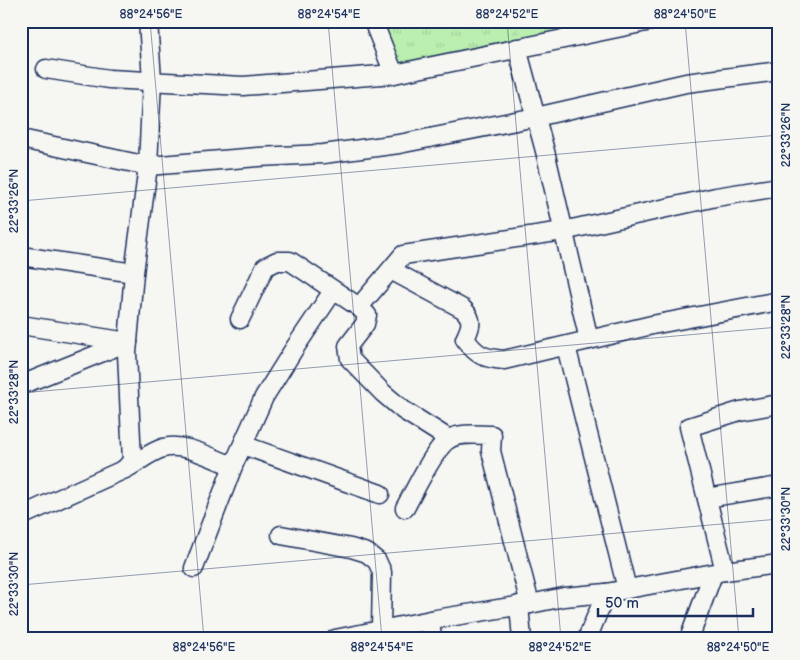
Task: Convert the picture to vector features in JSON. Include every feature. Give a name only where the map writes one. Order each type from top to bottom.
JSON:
[{"type":"street","points":[[126,469],[132,462],[127,353],[134,273],[148,166],[152,80],[148,21]]},
{"type":"street","points":[[372,21],[394,74]]},
{"type":"street","points":[[46,69],[109,79],[243,86],[394,74],[651,21]]},
{"type":"street","points":[[517,48],[536,117],[589,340]]},
{"type":"street","points":[[21,139],[148,166],[258,156],[323,154],[400,144],[536,117],[686,83],[779,71]]},
{"type":"street","points":[[359,307],[403,255],[563,231],[716,197],[779,187]]},
{"type":"street","points":[[21,256],[134,273]]},
{"type":"street","points":[[240,319],[265,268],[277,261],[290,261],[359,307],[367,316],[365,324],[348,346],[350,359],[383,393],[403,410],[449,439]]},
{"type":"street","points":[[391,270],[463,309],[470,316],[471,326],[465,339],[474,352],[488,359],[504,360],[652,325],[779,301]]},
{"type":"street","points":[[194,568],[233,466],[264,397],[333,291]]},
{"type":"street","points":[[21,325],[128,342]]},
{"type":"street","points":[[21,385],[128,342]]},
{"type":"street","points":[[566,346],[627,589]]},
{"type":"street","points":[[689,639],[719,573],[707,498],[689,427],[740,411],[779,404]]},
{"type":"street","points":[[405,508],[439,450],[449,439],[461,435],[492,435],[491,451],[525,605],[522,639]]},
{"type":"street","points":[[21,516],[126,469],[160,449],[173,446],[191,450],[233,466]]},
{"type":"street","points":[[243,446],[380,494]]},
{"type":"street","points":[[707,498],[779,486]]},
{"type":"street","points":[[281,535],[351,548],[367,554],[377,561],[382,572],[381,630]]},
{"type":"street","points":[[343,638],[430,620],[564,597],[606,593],[779,564]]},
{"type":"street","points":[[587,639],[606,593]]},
{"type":"street","points":[[430,620],[432,639]]},
{"type":"green space","points":[[381,21],[622,21],[401,70]]}]
